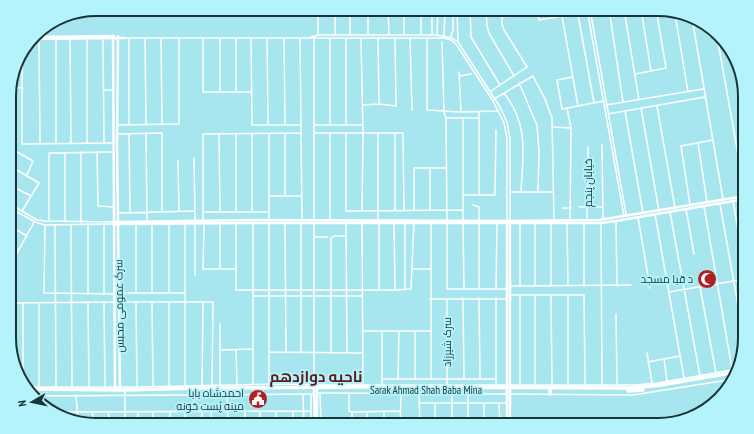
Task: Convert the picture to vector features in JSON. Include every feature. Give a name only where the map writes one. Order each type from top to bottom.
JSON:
[{"type":"highway","points":[[52,392],[125,393],[201,388],[315,390],[363,386],[509,389],[630,388],[661,385],[730,373]]},
{"type":"highway","points":[[509,389],[550,392],[654,390],[707,381],[729,374]]},
{"type":"highway","points":[[52,389],[115,388],[120,389],[125,393]]},
{"type":"highway","name":"Sarak Ahmad Shah Baba Mina","points":[[315,390],[509,389]]},
{"type":"street","points":[[318,16],[318,35]]},
{"type":"street","points":[[335,16],[335,35]]},
{"type":"street","points":[[350,16],[350,35]]},
{"type":"street","points":[[368,16],[368,35]]},
{"type":"street","points":[[388,16],[389,35]]},
{"type":"street","points":[[404,16],[404,35]]},
{"type":"street","points":[[421,16],[421,35]]},
{"type":"street","points":[[432,16],[432,35]]},
{"type":"street","points":[[437,35],[438,16]]},
{"type":"street","points":[[444,37],[445,16]]},
{"type":"street","points":[[450,37],[454,30],[453,16]]},
{"type":"street","points":[[457,16],[458,42]]},
{"type":"street","points":[[470,16],[472,37],[500,85]]},
{"type":"street","points":[[486,16],[489,33],[514,76]]},
{"type":"street","points":[[489,92],[527,67],[504,30],[502,24],[502,17],[512,16]]},
{"type":"street","points":[[538,16],[539,20],[562,16],[578,106]]},
{"type":"street","points":[[578,16],[594,103]]},
{"type":"street","points":[[589,16],[604,101],[608,114],[625,216]]},
{"type":"street","points":[[589,16],[625,216]]},
{"type":"street","points":[[610,16],[623,102]]},
{"type":"street","points":[[625,16],[639,100]]},
{"type":"street","points":[[642,16],[651,71]]},
{"type":"street","points":[[635,74],[666,67],[657,16]]},
{"type":"street","points":[[676,19],[688,92]]},
{"type":"street","points":[[693,25],[723,199]]},
{"type":"street","points":[[314,37],[318,35],[437,35],[444,37],[456,44],[489,92]]},
{"type":"street","points":[[41,38],[87,39],[113,37]]},
{"type":"street","points":[[113,37],[114,207],[116,223]]},
{"type":"street","points":[[40,143],[40,39],[113,37],[450,37],[458,42],[494,100],[507,122],[510,134],[508,301]]},
{"type":"street","points":[[116,223],[118,212],[118,37]]},
{"type":"street","points":[[314,37],[314,353],[316,418]]},
{"type":"street","points":[[70,38],[71,143]]},
{"type":"street","points":[[103,38],[104,143]]},
{"type":"street","points":[[129,38],[129,125]]},
{"type":"street","points":[[145,38],[146,125]]},
{"type":"street","points":[[161,38],[162,125]]},
{"type":"street","points":[[117,125],[179,124],[179,38]]},
{"type":"street","points":[[203,38],[203,92],[252,92]]},
{"type":"street","points":[[220,38],[220,92]]},
{"type":"street","points":[[236,38],[236,92]]},
{"type":"street","points":[[251,38],[252,125],[301,125]]},
{"type":"street","points":[[267,38],[268,125]]},
{"type":"street","points":[[284,38],[286,125]]},
{"type":"street","points":[[300,38],[302,134],[301,352]]},
{"type":"street","points":[[330,38],[330,125]]},
{"type":"street","points":[[346,38],[346,125]]},
{"type":"street","points":[[361,38],[363,133],[362,211]]},
{"type":"street","points":[[378,38],[379,104]]},
{"type":"street","points":[[362,105],[379,104],[396,106],[395,38]]},
{"type":"street","points":[[410,38],[412,110]]},
{"type":"street","points":[[427,38],[427,109],[429,111],[444,112],[479,112],[498,110]]},
{"type":"street","points":[[56,39],[56,143]]},
{"type":"street","points":[[87,39],[87,143]]},
{"type":"street","points":[[442,42],[447,168],[446,288],[449,290],[507,289]]},
{"type":"street","points":[[718,44],[738,155]]},
{"type":"street","points":[[22,65],[22,144],[114,143]]},
{"type":"street","points":[[460,72],[461,112]]},
{"type":"street","points":[[460,76],[470,74]]},
{"type":"street","points":[[494,100],[519,83],[533,76],[550,110],[553,127],[554,220]]},
{"type":"street","points":[[573,77],[557,80],[561,108],[604,101]]},
{"type":"street","points":[[519,83],[538,125],[538,192]]},
{"type":"street","points":[[17,88],[23,88]]},
{"type":"street","points":[[605,105],[704,89]]},
{"type":"street","points":[[104,90],[114,90]]},
{"type":"street","points":[[504,93],[512,102],[522,128],[523,147],[521,192]]},
{"type":"street","points":[[608,114],[705,97]]},
{"type":"street","points":[[494,100],[504,123],[508,138],[507,289],[509,418]]},
{"type":"street","points":[[657,106],[675,208]]},
{"type":"street","points":[[567,108],[571,128],[570,220]]},
{"type":"street","points":[[641,108],[659,210]]},
{"type":"street","points":[[625,111],[642,213]]},
{"type":"street","points":[[479,112],[479,195]]},
{"type":"street","points":[[446,118],[479,118]]},
{"type":"street","points":[[463,118],[464,289]]},
{"type":"street","points":[[314,125],[362,125]]},
{"type":"street","points":[[553,127],[571,128]]},
{"type":"street","points":[[463,195],[495,195],[496,130]]},
{"type":"street","points":[[117,134],[162,133],[162,211]]},
{"type":"street","points":[[269,133],[269,384]]},
{"type":"street","points":[[285,196],[286,133]]},
{"type":"street","points":[[314,133],[403,133],[404,210]]},
{"type":"street","points":[[330,133],[330,220]]},
{"type":"street","points":[[346,133],[346,211],[463,210]]},
{"type":"street","points":[[378,133],[379,290]]},
{"type":"street","points":[[395,133],[395,211]]},
{"type":"street","points":[[129,134],[130,212]]},
{"type":"street","points":[[146,134],[147,221]]},
{"type":"street","points":[[236,269],[203,269],[203,134],[302,134]]},
{"type":"street","points":[[219,134],[220,212]]},
{"type":"street","points":[[236,134],[236,212]]},
{"type":"street","points":[[252,134],[252,212]]},
{"type":"street","points":[[690,205],[681,146],[713,140]]},
{"type":"street","points":[[698,143],[707,202]]},
{"type":"street","points":[[602,145],[604,221],[602,286],[602,385]]},
{"type":"street","name":"خیابان پنجم","points":[[588,147],[588,220]]},
{"type":"street","points":[[16,151],[33,161],[27,175]]},
{"type":"street","points":[[81,152],[81,224]]},
{"type":"street","points":[[97,152],[98,206],[114,207]]},
{"type":"street","points":[[49,221],[49,153],[114,152]]},
{"type":"street","points":[[65,153],[65,222]]},
{"type":"street","points":[[194,158],[195,275]]},
{"type":"street","points":[[178,160],[179,211]]},
{"type":"street","points":[[414,210],[414,168],[447,168]]},
{"type":"street","points":[[430,168],[430,210]]},
{"type":"street","points":[[16,169],[39,183],[22,212]]},
{"type":"street","points":[[16,188],[32,197]]},
{"type":"street","points":[[510,192],[554,192]]},
{"type":"street","points":[[269,196],[302,196]]},
{"type":"street","points":[[479,222],[584,223],[604,221],[738,196]]},
{"type":"street","points":[[314,221],[346,223],[508,222],[554,220],[616,221],[738,200]]},
{"type":"street","points":[[733,201],[738,230]]},
{"type":"street","points":[[719,203],[738,307]]},
{"type":"street","points":[[473,206],[479,206],[479,289]]},
{"type":"street","points":[[704,206],[733,366]]},
{"type":"street","points":[[579,207],[588,207]]},
{"type":"street","points":[[591,207],[603,208]]},
{"type":"street","points":[[16,208],[37,220],[49,221],[136,224],[195,222]]},
{"type":"street","points":[[562,208],[570,208]]},
{"type":"street","points":[[686,209],[694,254]]},
{"type":"street","points":[[118,212],[195,211]]},
{"type":"street","points":[[16,212],[34,222],[45,225],[104,224],[147,221],[204,222],[330,220],[365,222]]},
{"type":"street","points":[[203,212],[269,212]]},
{"type":"street","points":[[670,212],[700,376]]},
{"type":"street","points":[[655,214],[684,378]]},
{"type":"street","points":[[638,217],[650,288]]},
{"type":"street","points":[[204,222],[252,223],[269,221],[285,223],[302,221]]},
{"type":"street","points":[[616,221],[617,286]]},
{"type":"street","points":[[16,255],[34,222]]},
{"type":"street","points":[[363,386],[362,290],[365,222]]},
{"type":"street","points":[[379,222],[447,222]]},
{"type":"street","name":"سرک عمومی محبس","points":[[116,223],[119,293],[120,389]]},
{"type":"street","name":"سرک عمومی محبس","points":[[115,388],[116,223]]},
{"type":"street","points":[[185,223],[186,386]]},
{"type":"street","points":[[220,223],[220,269]]},
{"type":"street","points":[[236,223],[236,290],[412,289],[414,223]]},
{"type":"street","points":[[252,223],[253,385]]},
{"type":"street","points":[[285,223],[286,352]]},
{"type":"street","points":[[346,223],[347,353]]},
{"type":"street","points":[[394,223],[395,290]]},
{"type":"street","points":[[404,223],[405,290]]},
{"type":"street","points":[[431,223],[431,379]]},
{"type":"street","points":[[496,289],[497,223]]},
{"type":"street","points":[[520,223],[520,286]]},
{"type":"street","points":[[535,223],[535,286]]},
{"type":"street","points":[[551,223],[551,286]]},
{"type":"street","points":[[567,223],[568,286]]},
{"type":"street","points":[[584,223],[584,286]]},
{"type":"street","points":[[88,224],[88,294]]},
{"type":"street","points":[[104,224],[104,294]]},
{"type":"street","points":[[136,224],[136,293]]},
{"type":"street","points":[[152,224],[152,293]]},
{"type":"street","points":[[169,224],[169,293]]},
{"type":"street","points":[[45,225],[44,293],[115,294]]},
{"type":"street","points":[[55,225],[56,387]]},
{"type":"street","points":[[71,225],[72,387]]},
{"type":"street","points":[[16,230],[27,236]]},
{"type":"street","points":[[331,353],[331,238],[334,236],[346,236]]},
{"type":"street","points":[[314,237],[328,237]]},
{"type":"street","points":[[413,269],[431,269]]},
{"type":"street","points":[[669,292],[738,280]]},
{"type":"street","points":[[509,286],[631,285]]},
{"type":"street","points":[[700,287],[716,373]]},
{"type":"street","points":[[119,293],[185,293]]},
{"type":"street","points":[[520,295],[520,385]]},
{"type":"street","points":[[535,295],[535,385]]},
{"type":"street","points":[[551,295],[552,384]]},
{"type":"street","points":[[568,295],[568,385]]},
{"type":"street","points":[[253,296],[362,296]]},
{"type":"street","points":[[509,296],[584,296],[584,385]]},
{"type":"street","name":"سرک شیرزاد","points":[[447,298],[447,385]]},
{"type":"street","points":[[463,298],[464,379]]},
{"type":"street","points":[[480,298],[480,379]]},
{"type":"street","points":[[430,299],[496,298],[508,301]]},
{"type":"street","points":[[496,298],[496,385]]},
{"type":"street","points":[[16,303],[115,302]]},
{"type":"street","points":[[119,302],[213,302],[212,385]]},
{"type":"street","points":[[136,302],[137,387]]},
{"type":"street","points":[[152,302],[153,387]]},
{"type":"street","points":[[169,302],[169,386]]},
{"type":"street","points":[[202,386],[203,302]]},
{"type":"street","points":[[23,303],[24,372]]},
{"type":"street","points":[[39,303],[39,382]]},
{"type":"street","points":[[88,303],[89,387]]},
{"type":"street","points":[[104,303],[104,387]]},
{"type":"street","points":[[616,314],[617,385]]},
{"type":"street","points":[[220,324],[220,385]]},
{"type":"street","points":[[362,331],[430,331]]},
{"type":"street","points":[[382,331],[382,385]]},
{"type":"street","points":[[398,379],[399,331]]},
{"type":"street","points":[[415,331],[415,379]]},
{"type":"street","points":[[220,350],[253,350]]},
{"type":"street","points":[[236,350],[236,385]]},
{"type":"street","points":[[269,352],[362,353]]},
{"type":"street","points":[[647,353],[652,383]]},
{"type":"street","points":[[648,362],[680,356]]},
{"type":"street","points":[[664,359],[667,381]]},
{"type":"street","points":[[120,389],[137,387],[269,384],[349,394],[468,394],[509,389],[520,385],[617,385],[652,383],[730,372]]},
{"type":"street","points":[[382,379],[496,379]]},
{"type":"street","points":[[707,381],[726,380]]},
{"type":"street","points":[[374,386],[496,385],[509,389]]},
{"type":"street","points":[[52,387],[115,388]]},
{"type":"street","points":[[508,418],[507,403],[509,389]]},
{"type":"street","points":[[52,396],[125,393],[303,394],[315,390]]},
{"type":"street","points":[[311,418],[315,390]]},
{"type":"street","points":[[315,390],[320,418]]},
{"type":"street","points":[[125,393],[125,418]]},
{"type":"street","points":[[227,394],[228,418]]},
{"type":"street","points":[[303,394],[304,418]]},
{"type":"street","points":[[349,394],[349,411],[352,412],[352,418]]},
{"type":"street","points":[[400,394],[400,418]]},
{"type":"street","points":[[419,394],[420,418]]},
{"type":"street","points":[[452,394],[452,418]]},
{"type":"street","points":[[468,394],[468,418]]},
{"type":"street","points":[[76,395],[77,415]]},
{"type":"street","points":[[419,403],[507,403]]},
{"type":"street","points":[[435,403],[435,418]]},
{"type":"street","points":[[484,403],[484,418]]},
{"type":"street","points":[[499,403],[500,418]]},
{"type":"street","points":[[66,412],[311,411]]},
{"type":"street","points":[[352,412],[400,411]]},
{"type":"street","points":[[92,412],[93,418]]},
{"type":"street","points":[[108,412],[109,418]]},
{"type":"street","points":[[138,412],[138,418]]},
{"type":"street","points":[[153,412],[153,418]]},
{"type":"street","points":[[170,412],[170,418]]},
{"type":"street","points":[[185,412],[185,418]]},
{"type":"street","points":[[202,412],[202,418]]},
{"type":"street","points":[[211,412],[211,418]]},
{"type":"street","points":[[245,412],[245,418]]},
{"type":"street","points":[[260,412],[260,418]]},
{"type":"street","points":[[276,412],[276,418]]},
{"type":"street","points":[[293,412],[293,418]]},
{"type":"street","points":[[367,412],[367,418]]},
{"type":"street","points":[[384,412],[384,418]]},
{"type":"place","name":"د قبا مسجد","points":[[707,279]]},
{"type":"place","name":"احمدشاه بابا مینه پُست خونه","points":[[258,399]]},
{"type":"district","name":"ناحیه دوازدهم","points":[[316,377]]}]
